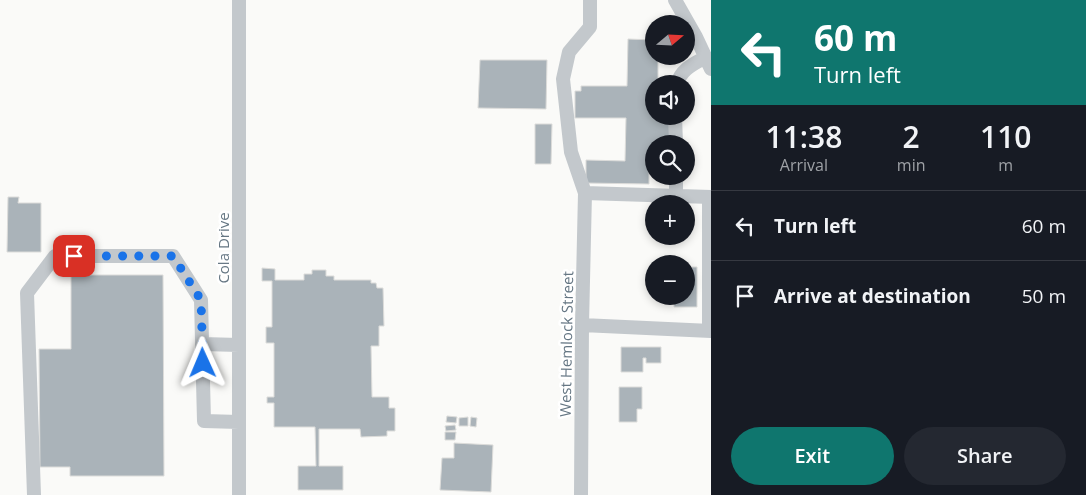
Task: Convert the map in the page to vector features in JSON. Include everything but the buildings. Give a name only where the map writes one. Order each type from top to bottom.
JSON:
[{"type":"street","name":"Cola Drive","points":[[239,0],[239,495]]},
{"type":"street","points":[[590,0],[590,27],[569,52],[563,79],[571,152],[585,193],[645,196]]},
{"type":"street","points":[[675,0],[708,63],[686,69],[681,75]]},
{"type":"street","name":"West Hemlock Street","points":[[581,495],[585,193]]},
{"type":"street","points":[[582,326],[710,331],[710,197],[695,197]]},
{"type":"street","points":[[34,495],[27,293],[55,256],[173,256],[201,300],[204,421],[239,422]]},
{"type":"street","points":[[202,344],[239,346]]},
{"type":"route","points":[[74,256],[173,256],[201,300],[203,363]]}]
